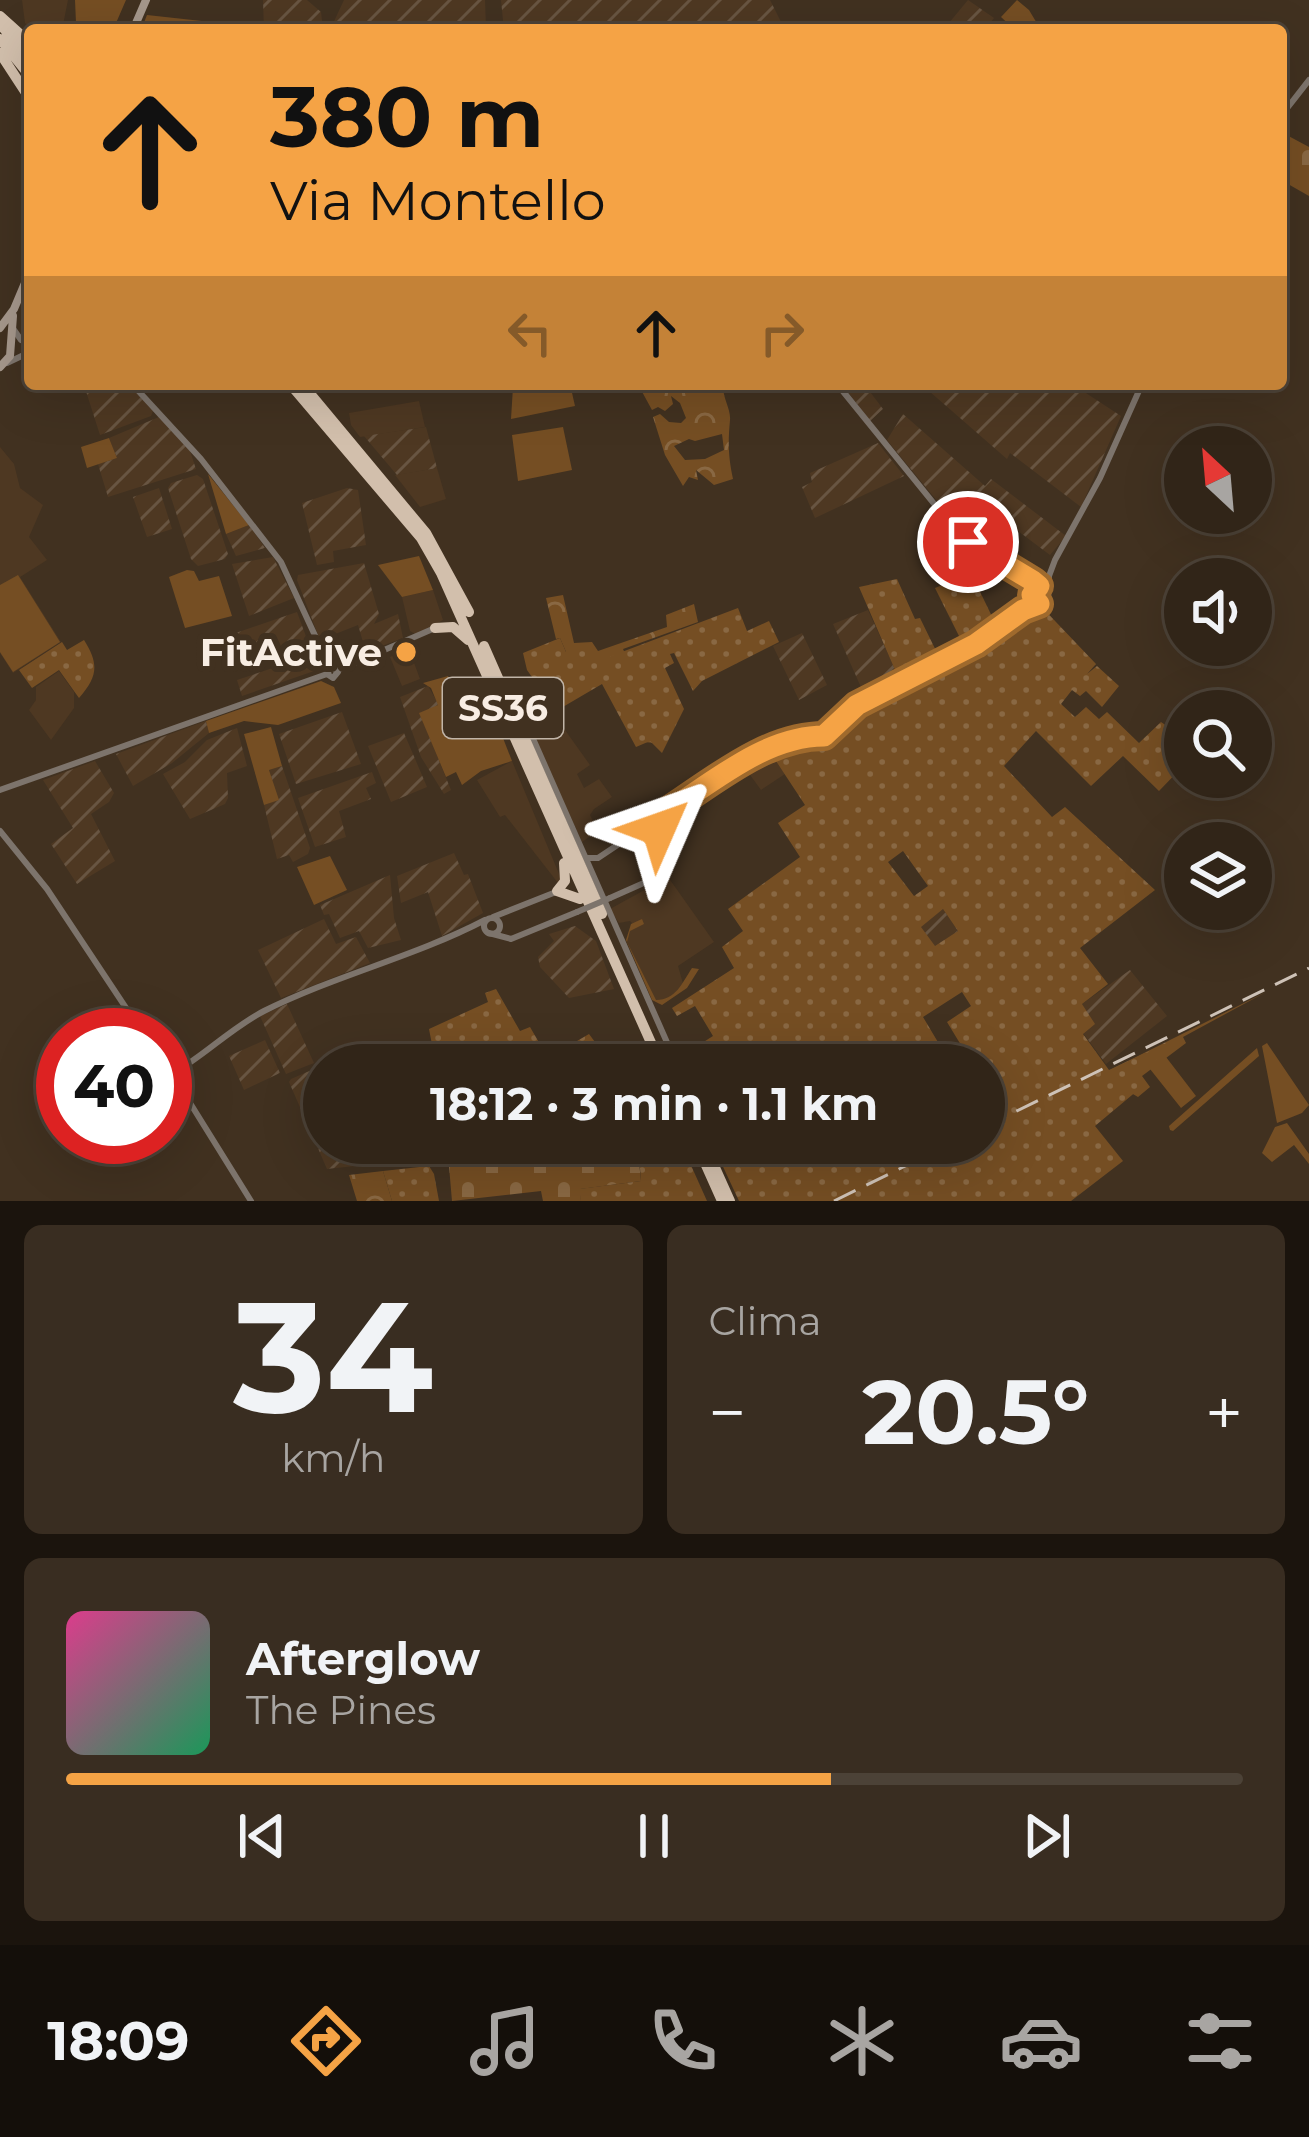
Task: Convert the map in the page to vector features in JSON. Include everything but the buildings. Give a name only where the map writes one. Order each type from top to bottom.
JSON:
[{"type":"highway","points":[[0,20],[24,38]]},
{"type":"highway","points":[[0,20],[24,52]]},
{"type":"highway","points":[[0,39],[24,69]]},
{"type":"highway","points":[[0,53],[24,90]]},
{"type":"highway","name":"SS36","points":[[292,390],[335,431],[438,551],[661,1044]]},
{"type":"highway","points":[[311,390],[335,431]]},
{"type":"highway","name":"SS36","points":[[335,431],[421,538],[442,573],[492,673],[544,804],[609,947],[660,1044]]},
{"type":"highway","points":[[435,628],[451,607],[442,573]]},
{"type":"highway","points":[[435,628],[460,630],[527,724]]},
{"type":"highway","points":[[544,804],[579,906],[609,947]]},
{"type":"highway","points":[[566,866],[565,881],[557,891],[579,906]]},
{"type":"highway","points":[[709,1164],[726,1201]]},
{"type":"main road","points":[[2,366],[5,339],[24,285]]},
{"type":"main road","points":[[5,339],[14,309]]},
{"type":"street","points":[[1287,108],[1309,80]]},
{"type":"street","points":[[11,326],[24,340]]},
{"type":"street","points":[[138,390],[201,459],[289,574],[332,671]]},
{"type":"street","points":[[842,390],[962,537],[1035,588],[1049,591]]},
{"type":"street","points":[[1023,610],[1049,575],[1139,390]]},
{"type":"street","points":[[663,1044],[593,867],[598,858],[653,826],[663,814],[728,771],[794,737],[816,732],[824,736],[825,726],[857,705],[996,631],[1023,610],[1049,600],[1049,575]]},
{"type":"street","points":[[1035,588],[1039,604]]},
{"type":"street","points":[[0,790],[332,671],[435,628]]},
{"type":"street","points":[[527,724],[606,896]]},
{"type":"street","points":[[487,932],[503,940],[516,937],[668,870],[673,854],[665,836],[653,826]]},
{"type":"street","points":[[0,831],[50,894],[126,1008]]},
{"type":"street","points":[[585,856],[598,858]]},
{"type":"street","points":[[487,932],[506,913],[557,891]]},
{"type":"street","points":[[495,922],[507,936],[516,937]]},
{"type":"street","points":[[192,1060],[265,1010],[338,976],[495,922]]},
{"type":"street","points":[[470,929],[496,933],[495,922]]},
{"type":"street","points":[[192,1107],[251,1201]]},
{"type":"shaded area","points":[[22,0],[68,0],[63,24],[25,23]]},
{"type":"shaded area","points":[[263,0],[307,0],[321,12],[322,24],[264,24]]},
{"type":"shaded area","points":[[344,0],[485,0],[486,24],[333,24]]},
{"type":"shaded area","points":[[501,0],[770,0],[782,24],[503,24]]},
{"type":"shaded area","points":[[968,0],[994,18],[989,24],[949,23]]},
{"type":"shaded area","points":[[86,390],[134,390],[153,411],[151,416],[100,435]]},
{"type":"shaded area","points":[[847,390],[869,390],[883,409],[870,421]]},
{"type":"shaded area","points":[[928,390],[1081,390],[1121,416],[1081,507],[1010,453],[1007,459]]},
{"type":"shaded area","points":[[419,401],[425,427],[360,437],[351,425],[349,413]]},
{"type":"shaded area","points":[[903,414],[985,486],[991,479],[1066,536],[1050,555],[1010,525],[989,553],[966,536],[887,440]]},
{"type":"shaded area","points":[[159,417],[190,451],[196,469],[108,497],[98,464],[117,458],[109,438]]},
{"type":"shaded area","points":[[426,427],[437,468],[397,475],[364,436]]},
{"type":"shaded area","points":[[878,443],[904,476],[815,518],[802,487],[812,482],[810,473]]},
{"type":"shaded area","points":[[0,447],[14,464],[20,488],[43,505],[29,537],[47,560],[20,577],[61,642],[13,673],[0,653]]},
{"type":"shaded area","points":[[437,468],[446,499],[420,507],[395,475]]},
{"type":"shaded area","points":[[197,475],[203,479],[228,554],[198,566],[191,559],[168,488]]},
{"type":"shaded area","points":[[159,488],[172,529],[147,537],[133,497]]},
{"type":"shaded area","points":[[347,488],[358,490],[366,545],[333,551],[334,562],[317,565],[302,503]]},
{"type":"shaded area","points":[[249,525],[265,548],[236,556],[226,534]]},
{"type":"shaded area","points":[[273,557],[294,598],[249,616],[232,564]]},
{"type":"shaded area","points":[[364,563],[379,614],[374,624],[398,614],[403,638],[366,652],[358,625],[320,640],[297,580],[298,575]]},
{"type":"shaded area","points":[[433,590],[443,620],[417,635],[410,631],[402,597]]},
{"type":"shaded area","points":[[868,610],[898,676],[864,694],[833,624]]},
{"type":"shaded area","points":[[297,612],[308,642],[241,666],[235,663],[227,641],[230,635]]},
{"type":"shaded area","points":[[802,633],[827,685],[799,700],[773,646]]},
{"type":"shaded area","points":[[409,649],[420,679],[402,686],[390,657]]},
{"type":"shaded area","points":[[312,655],[317,670],[242,696],[237,680]]},
{"type":"shaded area","points":[[59,671],[74,692],[74,708],[51,740],[29,710],[36,700],[36,687]]},
{"type":"shaded area","points":[[428,686],[439,705],[420,714],[451,790],[444,794],[421,757],[400,697]]},
{"type":"shaded area","points":[[543,707],[550,709],[590,765],[577,774],[584,788],[599,779],[612,797],[590,815],[598,831],[582,842],[531,729],[533,714]]},
{"type":"shaded area","points":[[342,712],[361,764],[296,784],[279,734]]},
{"type":"shaded area","points":[[206,721],[209,733],[133,786],[116,754]]},
{"type":"shaded area","points":[[237,728],[247,766],[227,773],[225,804],[190,819],[163,774],[185,762],[207,740]]},
{"type":"shaded area","points":[[404,733],[427,787],[391,802],[368,746]]},
{"type":"shaded area","points":[[772,755],[785,774],[761,790],[745,768]]},
{"type":"shaded area","points":[[95,761],[114,793],[91,814],[115,861],[77,884],[51,844],[73,828],[43,780]]},
{"type":"shaded area","points":[[512,761],[562,881],[558,883],[505,815],[500,817],[477,780]]},
{"type":"shaded area","points":[[282,766],[310,848],[293,862],[289,855],[277,859],[264,805],[278,800],[269,770]]},
{"type":"shaded area","points":[[372,772],[376,783],[366,788],[371,799],[339,811],[346,837],[315,847],[298,798]]},
{"type":"shaded area","points":[[454,853],[483,913],[442,936],[428,892],[401,903],[397,876]]},
{"type":"shaded area","points":[[390,875],[401,940],[368,948],[359,931],[340,938],[320,905]]},
{"type":"shaded area","points":[[668,877],[714,942],[678,966],[684,987],[659,1004],[626,940],[633,924],[619,923],[610,909]]},
{"type":"shaded area","points":[[943,909],[958,931],[935,947],[920,926]]},
{"type":"shaded area","points":[[324,919],[336,944],[356,937],[370,963],[281,998],[258,950]]},
{"type":"shaded area","points":[[575,926],[596,941],[614,989],[569,998],[540,967],[538,957],[554,941],[549,934]]},
{"type":"shaded area","points":[[1130,970],[1167,1016],[1106,1064],[1083,1033],[1094,1024],[1082,1004]]},
{"type":"shaded area","points":[[287,1004],[305,1044],[303,1067],[286,1074],[260,1016]]},
{"type":"shaded area","points":[[265,1040],[280,1073],[244,1090],[229,1056]]},
{"type":"shaded area","points":[[303,1074],[303,1114],[289,1082]]},
{"type":"shaded area","points":[[325,1164],[373,1164],[327,1169]]},
{"type":"green space","points":[[75,0],[126,0],[116,24],[76,23]]},
{"type":"green space","points":[[1017,0],[1037,24],[1009,24],[1001,17]]},
{"type":"green space","points":[[147,15],[211,22],[211,24],[143,24]]},
{"type":"green space","points":[[1287,135],[1309,147],[1309,196],[1287,183]]},
{"type":"green space","points":[[513,390],[571,390],[575,406],[511,419]]},
{"type":"green space","points":[[641,390],[724,390],[730,416],[733,479],[714,485],[696,470],[698,480],[689,477],[683,486],[665,455],[653,417],[660,414],[669,422],[681,423],[686,418],[680,403],[671,396],[673,404],[665,411],[652,410]],"holes":[[[722,434],[724,450],[705,459],[685,460],[674,446]]]},
{"type":"green space","points":[[563,427],[572,470],[518,481],[512,435]]},
{"type":"green space","points":[[109,438],[117,458],[87,468],[81,447]]},
{"type":"green space","points":[[208,474],[249,525],[226,534]]},
{"type":"green space","points":[[419,556],[433,590],[402,597],[378,565]]},
{"type":"green space","points":[[194,571],[199,581],[219,576],[232,616],[185,628],[169,577]]},
{"type":"green space","points":[[971,573],[999,631],[1036,601],[1096,664],[1087,674],[1097,666],[1119,686],[1102,707],[1086,691],[1080,696],[1072,690],[1061,704],[1075,717],[1086,707],[1099,719],[1107,712],[1139,743],[1161,722],[1164,725],[1164,786],[1159,791],[1123,756],[1091,786],[1036,731],[1004,766],[1052,817],[1065,807],[1155,890],[1080,948],[1108,984],[1082,1004],[1095,1024],[1083,1034],[1109,1070],[1160,1046],[1164,1053],[1137,1075],[1144,1085],[1095,1126],[1123,1161],[1071,1201],[739,1201],[722,1164],[1005,1164],[1005,1044],[960,1044],[947,1022],[971,1006],[962,992],[923,1017],[939,1044],[700,1044],[713,1036],[695,1006],[677,1016],[672,1008],[734,968],[722,947],[743,931],[728,909],[800,857],[778,823],[805,805],[772,755],[800,739],[828,736],[851,713],[902,686],[859,587],[897,579],[943,665],[967,652],[935,588]],"holes":[[[903,851],[928,886],[914,896],[888,862]],[[943,909],[958,931],[935,946],[921,927]]]},
{"type":"green space","points":[[18,575],[60,642],[13,672],[0,652],[0,585]]},
{"type":"green space","points":[[563,595],[574,643],[592,642],[598,651],[667,627],[666,615],[694,604],[698,622],[623,649],[666,744],[644,742],[602,683],[584,693],[560,638],[556,639],[546,598]]},
{"type":"green space","points":[[738,608],[747,631],[769,621],[779,642],[702,681],[693,691],[674,653],[670,654],[674,663],[665,668],[684,709],[662,753],[650,741],[636,747],[602,684],[556,711],[527,670],[523,653],[560,638],[566,652],[590,646],[598,661]]},
{"type":"green space","points":[[84,640],[94,670],[79,698],[59,670],[32,688],[19,670],[62,642],[67,650]]},
{"type":"green space","points":[[448,676],[469,724],[494,715],[512,761],[481,771],[462,785],[456,772],[446,777],[419,713],[438,705],[431,688],[423,683]]},
{"type":"green space","points":[[321,681],[334,687],[341,703],[278,725],[244,721],[209,733],[206,721]]},
{"type":"green space","points":[[271,727],[282,766],[269,770],[279,800],[264,805],[244,734]]},
{"type":"green space","points":[[330,856],[347,890],[314,905],[297,867]]},
{"type":"green space","points":[[642,919],[644,924],[630,931],[627,942],[656,1000],[674,994],[692,968],[699,969],[687,988],[662,1005],[652,1000],[626,940],[631,924]]},
{"type":"green space","points":[[496,989],[520,1031],[530,1027],[540,1044],[432,1044],[429,1029],[488,1002],[485,993]]},
{"type":"green space","points":[[1266,992],[1183,1037],[1186,1043],[1142,1076],[1150,1087],[1138,1097],[1100,1075]]},
{"type":"green space","points":[[589,1034],[596,1044],[572,1044]]},
{"type":"green space","points":[[1267,1043],[1309,1105],[1277,1123],[1262,1046]]},
{"type":"green space","points":[[1257,1048],[1259,1056],[1170,1130],[1169,1126]]},
{"type":"green space","points":[[1166,1057],[1196,1096],[1181,1108],[1150,1069]]},
{"type":"green space","points":[[1287,1123],[1309,1154],[1309,1164],[1294,1145],[1272,1162],[1262,1153],[1275,1127]]},
{"type":"green space","points":[[449,1164],[639,1164],[641,1181],[580,1189],[581,1201],[543,1201],[541,1191],[452,1201]]},
{"type":"green space","points":[[640,1164],[690,1164],[707,1201],[581,1201],[579,1189],[641,1181]]},
{"type":"green space","points":[[429,1166],[439,1201],[392,1201],[383,1171]]},
{"type":"green space","points":[[383,1171],[392,1201],[357,1201],[349,1175]]},
{"type":"railway","points":[[1005,1117],[1309,968]]},
{"type":"railway","points":[[834,1201],[909,1164]]},
{"type":"place","name":"FitActive","points":[[406,652]]},
{"type":"route","points":[[659,829],[663,814],[728,771],[794,737],[824,736],[857,705],[976,644],[1039,604],[1032,595],[1039,586],[968,542]]}]
